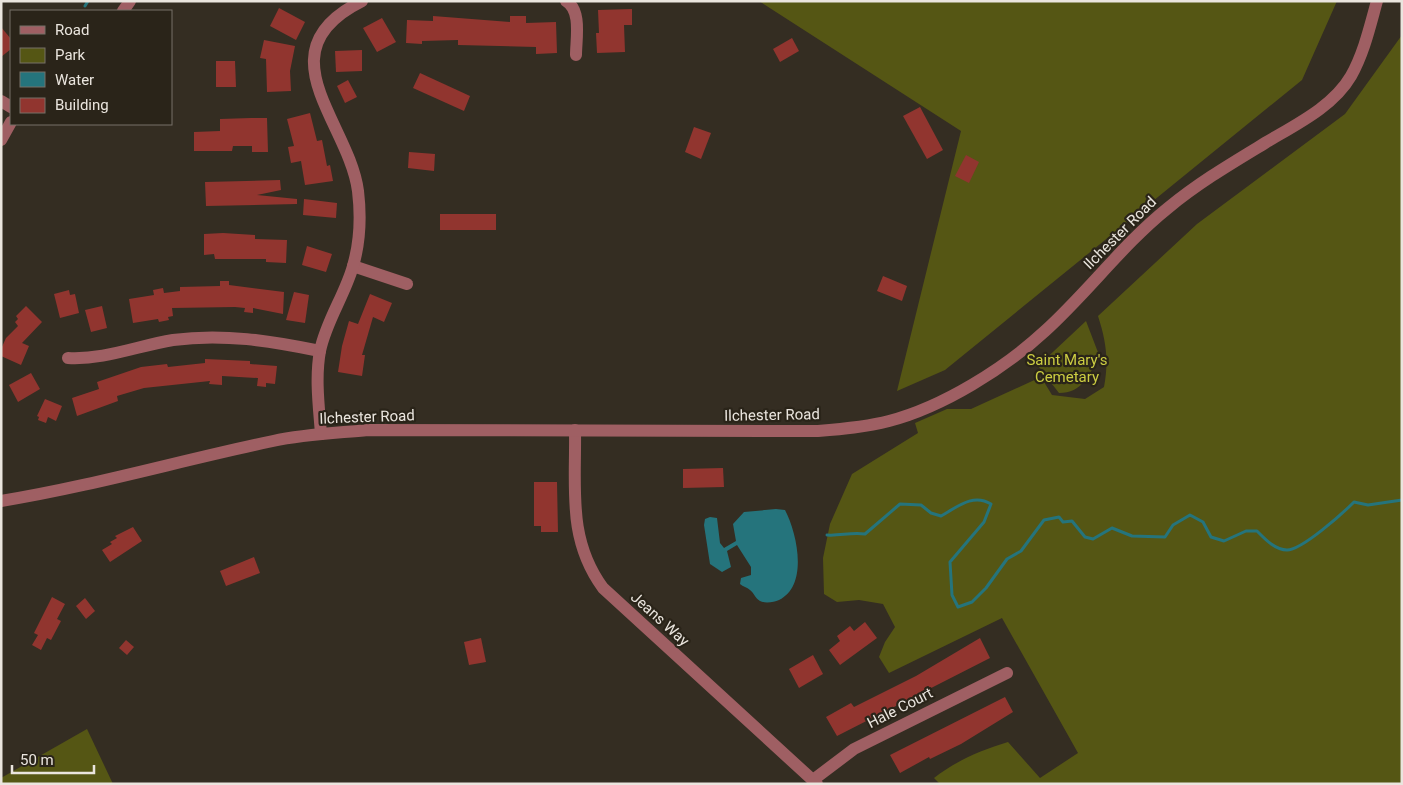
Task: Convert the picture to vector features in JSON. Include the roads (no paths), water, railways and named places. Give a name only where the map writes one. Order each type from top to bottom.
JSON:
[{"type":"street","points":[[321,434],[318,377],[320,351],[353,266],[359,230],[358,190],[348,156],[319,94],[313,71],[320,39],[328,27],[339,15],[362,1]]},
{"type":"street","points":[[566,1],[573,8],[576,16],[576,55]]},
{"type":"street","name":"Ilchester Road","points":[[1,501],[123,478],[275,440],[321,434],[368,430],[818,431],[856,428],[890,420],[954,394],[1014,357],[1045,331],[1146,228],[1174,203],[1217,172],[1306,118],[1330,100],[1351,77],[1360,57],[1377,1]]},
{"type":"street","points":[[1,140],[10,124]]},
{"type":"street","points":[[353,266],[407,284]]},
{"type":"street","points":[[68,358],[97,358],[138,347],[208,337],[277,342],[320,351]]},
{"type":"street","name":"Jeans Way","points":[[575,430],[577,527],[585,559],[594,576],[603,588],[815,782]]},
{"type":"street","name":"Hale Court","points":[[815,782],[854,749],[1007,673]]},
{"type":"water","points":[[785,510],[789,520],[796,545],[797,571],[794,583],[788,593],[779,600],[765,602],[758,600],[750,590],[740,584],[741,578],[751,575],[751,567],[737,545],[727,551],[731,567],[722,572],[710,564],[704,525],[705,519],[710,517],[717,518],[720,543],[724,548],[736,541],[733,524],[744,512]]},
{"type":"waterway","points":[[85,6],[88,1]]},
{"type":"waterway","points":[[827,535],[865,534],[900,504],[921,505],[931,513],[941,516],[965,502],[978,500],[991,504],[984,522],[950,562],[952,595],[958,607],[972,602],[986,588],[1007,559],[1021,551],[1044,520],[1059,517],[1063,522],[1072,521],[1085,537],[1093,539],[1112,528],[1132,536],[1165,537],[1173,525],[1190,515],[1203,522],[1211,537],[1224,541],[1246,531],[1257,531],[1274,546],[1287,550],[1312,538],[1354,502],[1368,505],[1402,500]]},
{"type":"park label","name":"Saint Mary's Cemetary","points":[[1067,368]]}]
